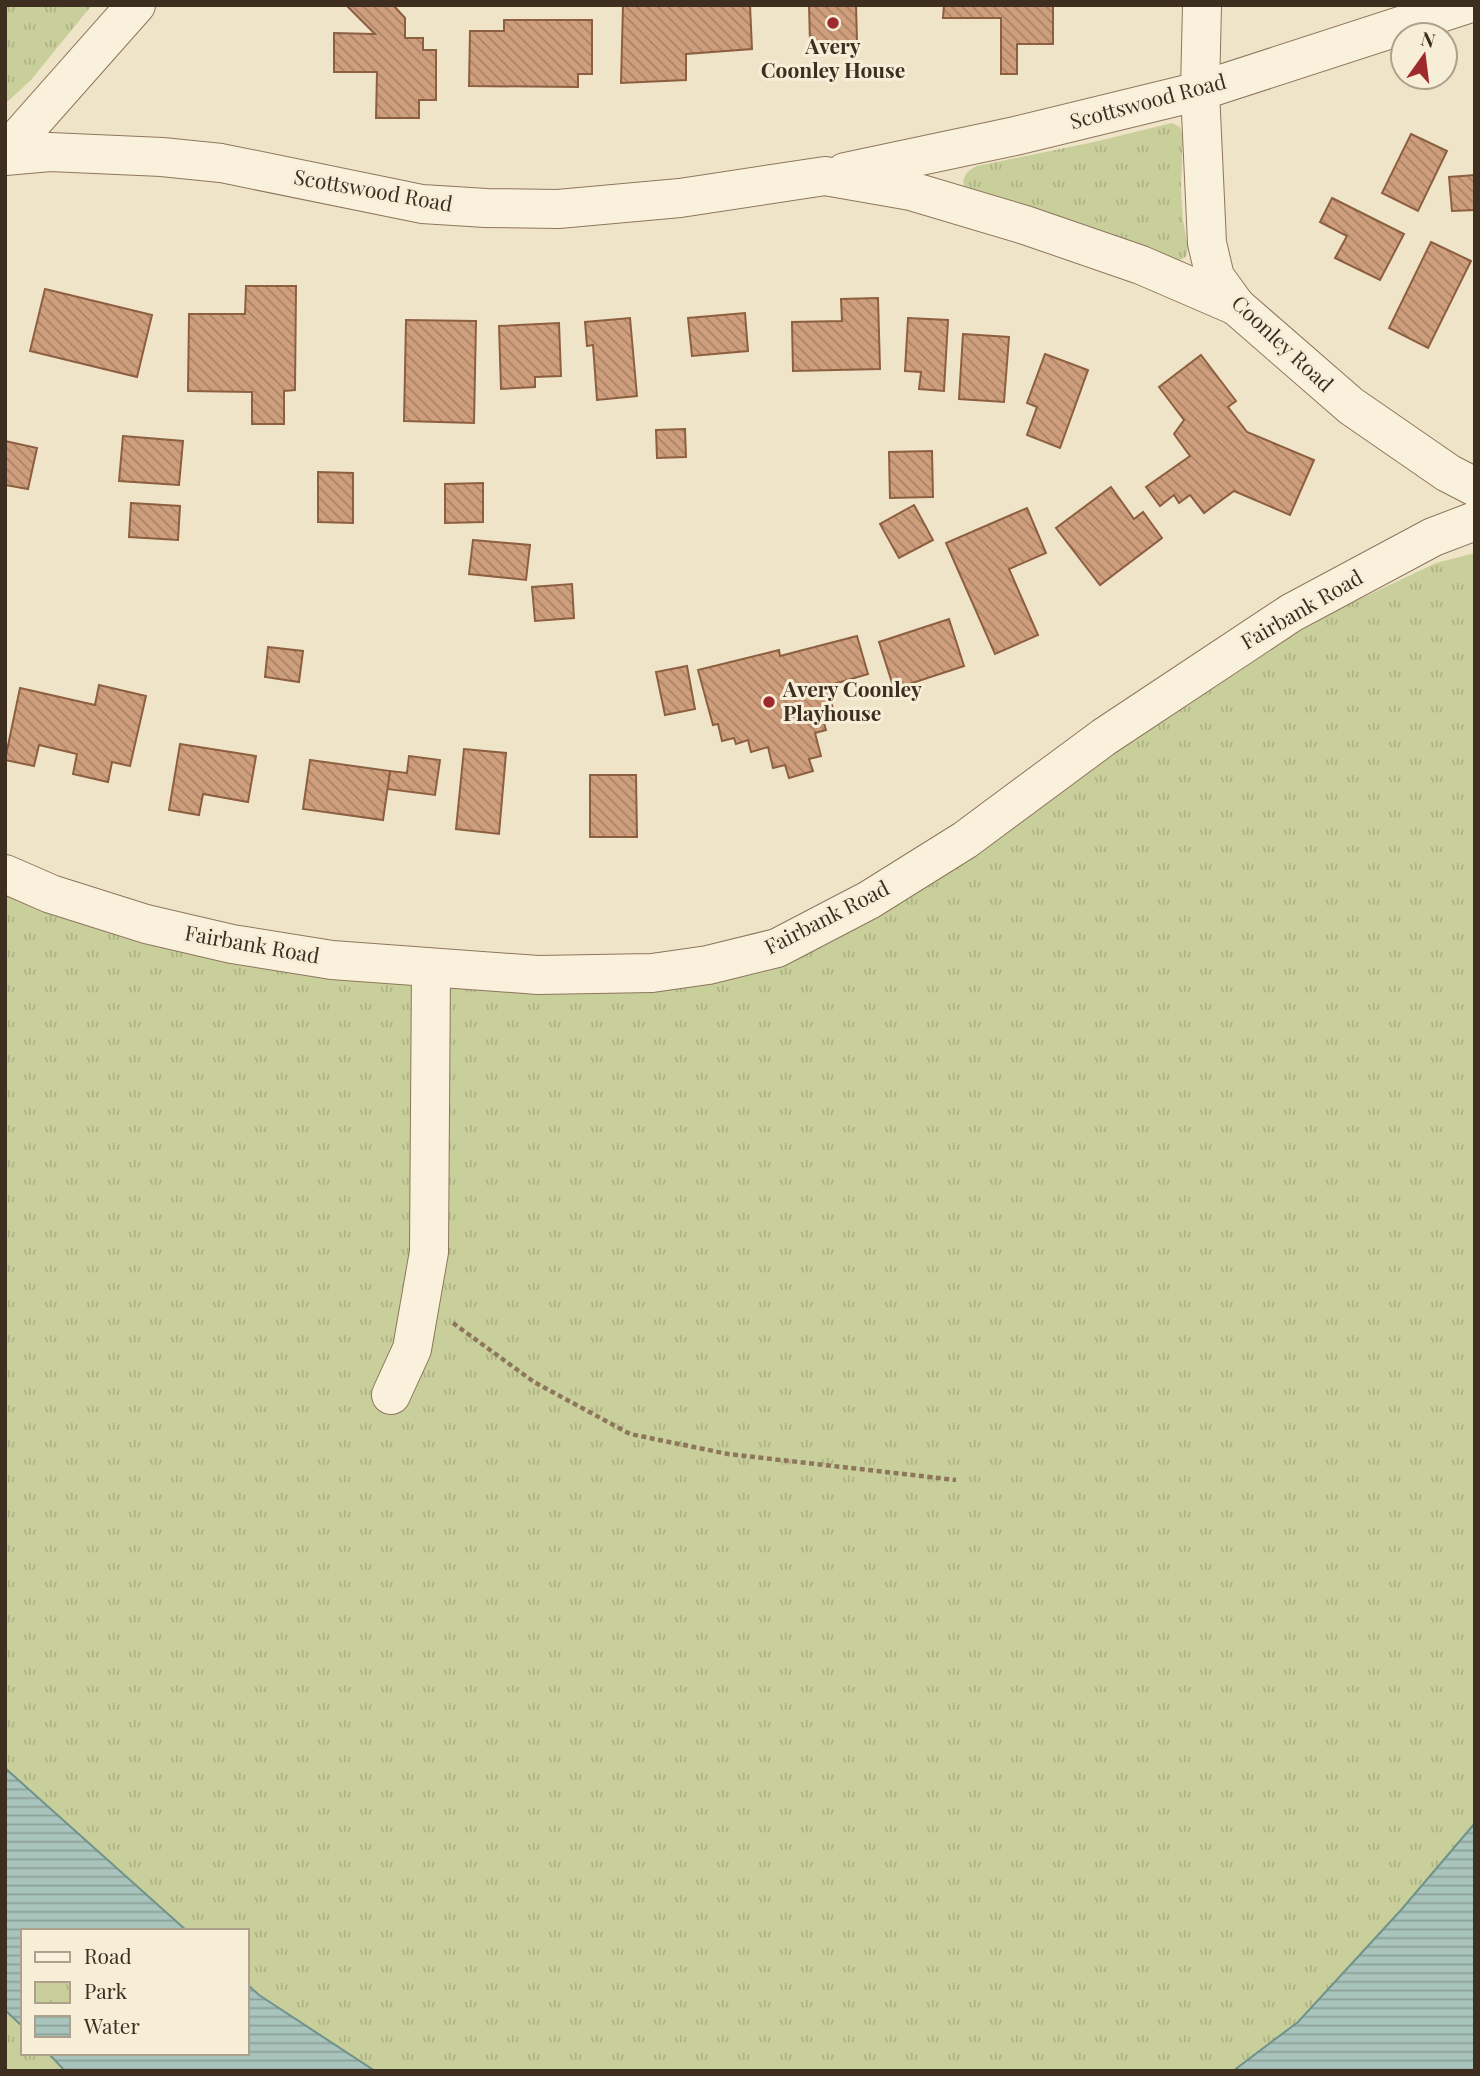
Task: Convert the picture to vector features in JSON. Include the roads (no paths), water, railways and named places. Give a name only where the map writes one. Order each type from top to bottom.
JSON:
[{"type":"street","points":[[5,155],[136,5]]},
{"type":"street","name":"Coonley Road","points":[[1202,5],[1200,91],[1207,243],[1215,277],[1236,306],[1350,406],[1448,473],[1475,487]]},
{"type":"street","name":"Scottswood Road","points":[[5,155],[50,152],[162,157],[221,163],[422,204],[558,209],[667,199],[825,176],[1015,136],[1200,91],[1465,5]]},
{"type":"street","name":"Scottswood Road","points":[[825,176],[911,191],[1025,225],[1141,265],[1236,306]]},
{"type":"street","name":"Fairbank Road","points":[[5,874],[51,894],[146,925],[232,944],[332,960],[538,975],[652,973],[708,965],[777,948],[869,900],[965,840],[1104,737],[1291,612],[1433,537],[1475,521]]},
{"type":"street","points":[[391,1395],[412,1349],[429,1252],[431,968]]},
{"type":"water","points":[[5,1768],[185,1929],[21,1929],[21,2025],[5,2010]]},
{"type":"water","points":[[1475,1823],[1475,2071],[1233,2071],[1298,2022],[1401,1910]]},
{"type":"water","points":[[248,1985],[259,1995],[375,2071],[65,2071],[50,2055],[248,2055]]},
{"type":"place","name":"Avery Coonley House","points":[[833,23]]},
{"type":"place","name":"Avery Coonley Playhouse","points":[[769,702]]}]
